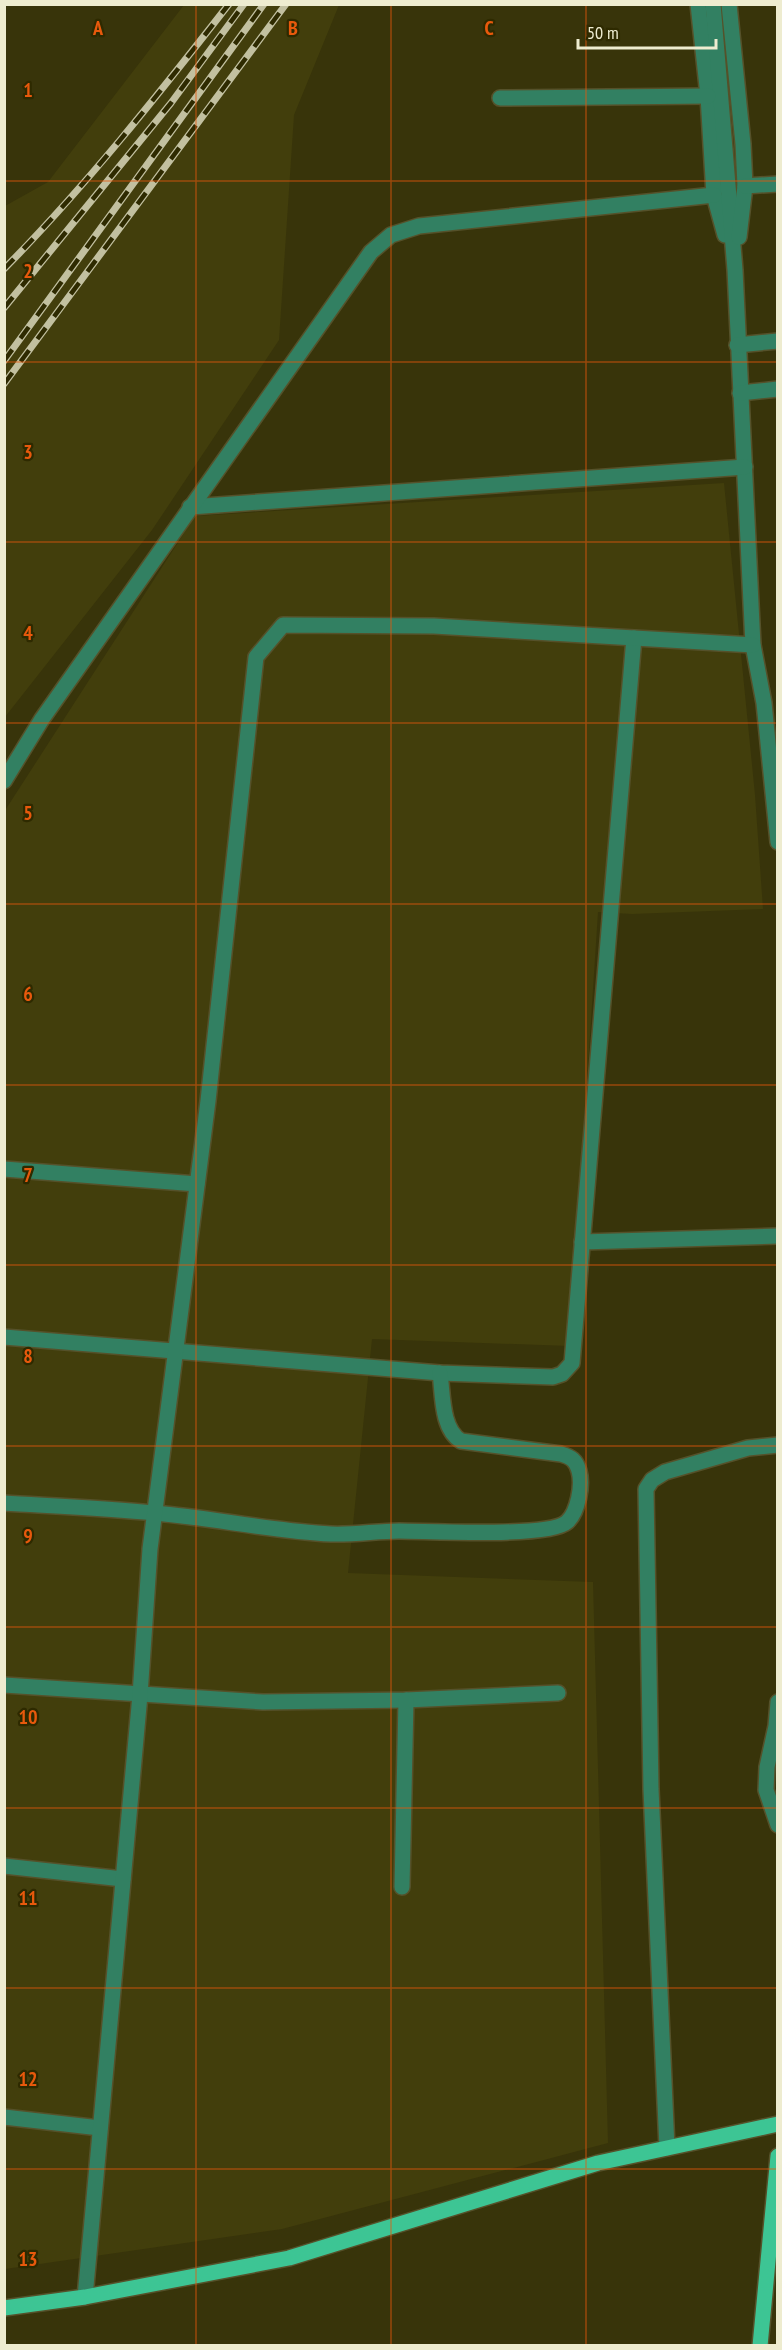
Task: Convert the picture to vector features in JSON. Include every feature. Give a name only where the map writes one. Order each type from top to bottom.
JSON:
[{"type":"main road","points":[[4,2308],[85,2297],[289,2258],[598,2163],[777,2124]]},
{"type":"main road","points":[[760,2346],[777,2156]]},
{"type":"street","points":[[698,4],[708,96],[714,195],[735,270]]},
{"type":"street","points":[[713,4],[735,270],[753,645],[771,703],[777,842]]},
{"type":"street","points":[[729,4],[745,186],[735,270]]},
{"type":"street","points":[[500,98],[708,96]]},
{"type":"street","points":[[745,186],[777,184]]},
{"type":"street","points":[[4,781],[42,719],[190,507],[371,252],[391,235],[419,226],[714,195]]},
{"type":"street","points":[[737,345],[777,340]]},
{"type":"street","points":[[740,393],[777,389]]},
{"type":"street","points":[[190,507],[745,467]]},
{"type":"street","points":[[85,2297],[141,1695],[150,1549],[197,1184],[256,657],[283,625],[434,626],[753,645]]},
{"type":"street","points":[[4,1336],[440,1373],[553,1377],[562,1374],[572,1363],[634,638]]},
{"type":"street","points":[[4,1169],[197,1184]]},
{"type":"street","points":[[582,1242],[777,1236]]},
{"type":"street","points":[[4,1503],[155,1513],[332,1534],[398,1531],[526,1531],[555,1528],[567,1522],[574,1511],[579,1495],[581,1475],[578,1464],[572,1457],[561,1454],[460,1441],[448,1428],[440,1373]]},
{"type":"street","points":[[667,2148],[651,1789],[646,1490],[651,1480],[665,1472],[748,1448],[777,1445]]},
{"type":"street","points":[[4,1685],[263,1702],[406,1700],[558,1693]]},
{"type":"street","points":[[402,1887],[406,1700]]},
{"type":"street","points":[[777,1702],[776,1726],[767,1767],[766,1790],[777,1825]]},
{"type":"street","points":[[4,1866],[123,1879]]},
{"type":"street","points":[[4,2117],[100,2128]]},
{"type":"shaded area","points":[[184,5],[339,5],[294,115],[279,340],[152,530],[5,717],[5,206],[48,182]]},
{"type":"shaded area","points":[[724,483],[755,795],[763,909],[632,914],[598,912],[570,1346],[372,1339],[348,1573],[593,1582],[608,2143],[282,2229],[5,2269],[4,812],[195,516]]},
{"type":"railway","points":[[4,269],[92,173],[229,4]]},
{"type":"railway","points":[[4,308],[171,103],[244,4]]},
{"type":"railway","points":[[4,361],[264,4]]},
{"type":"railway","points":[[4,384],[286,4]]}]
